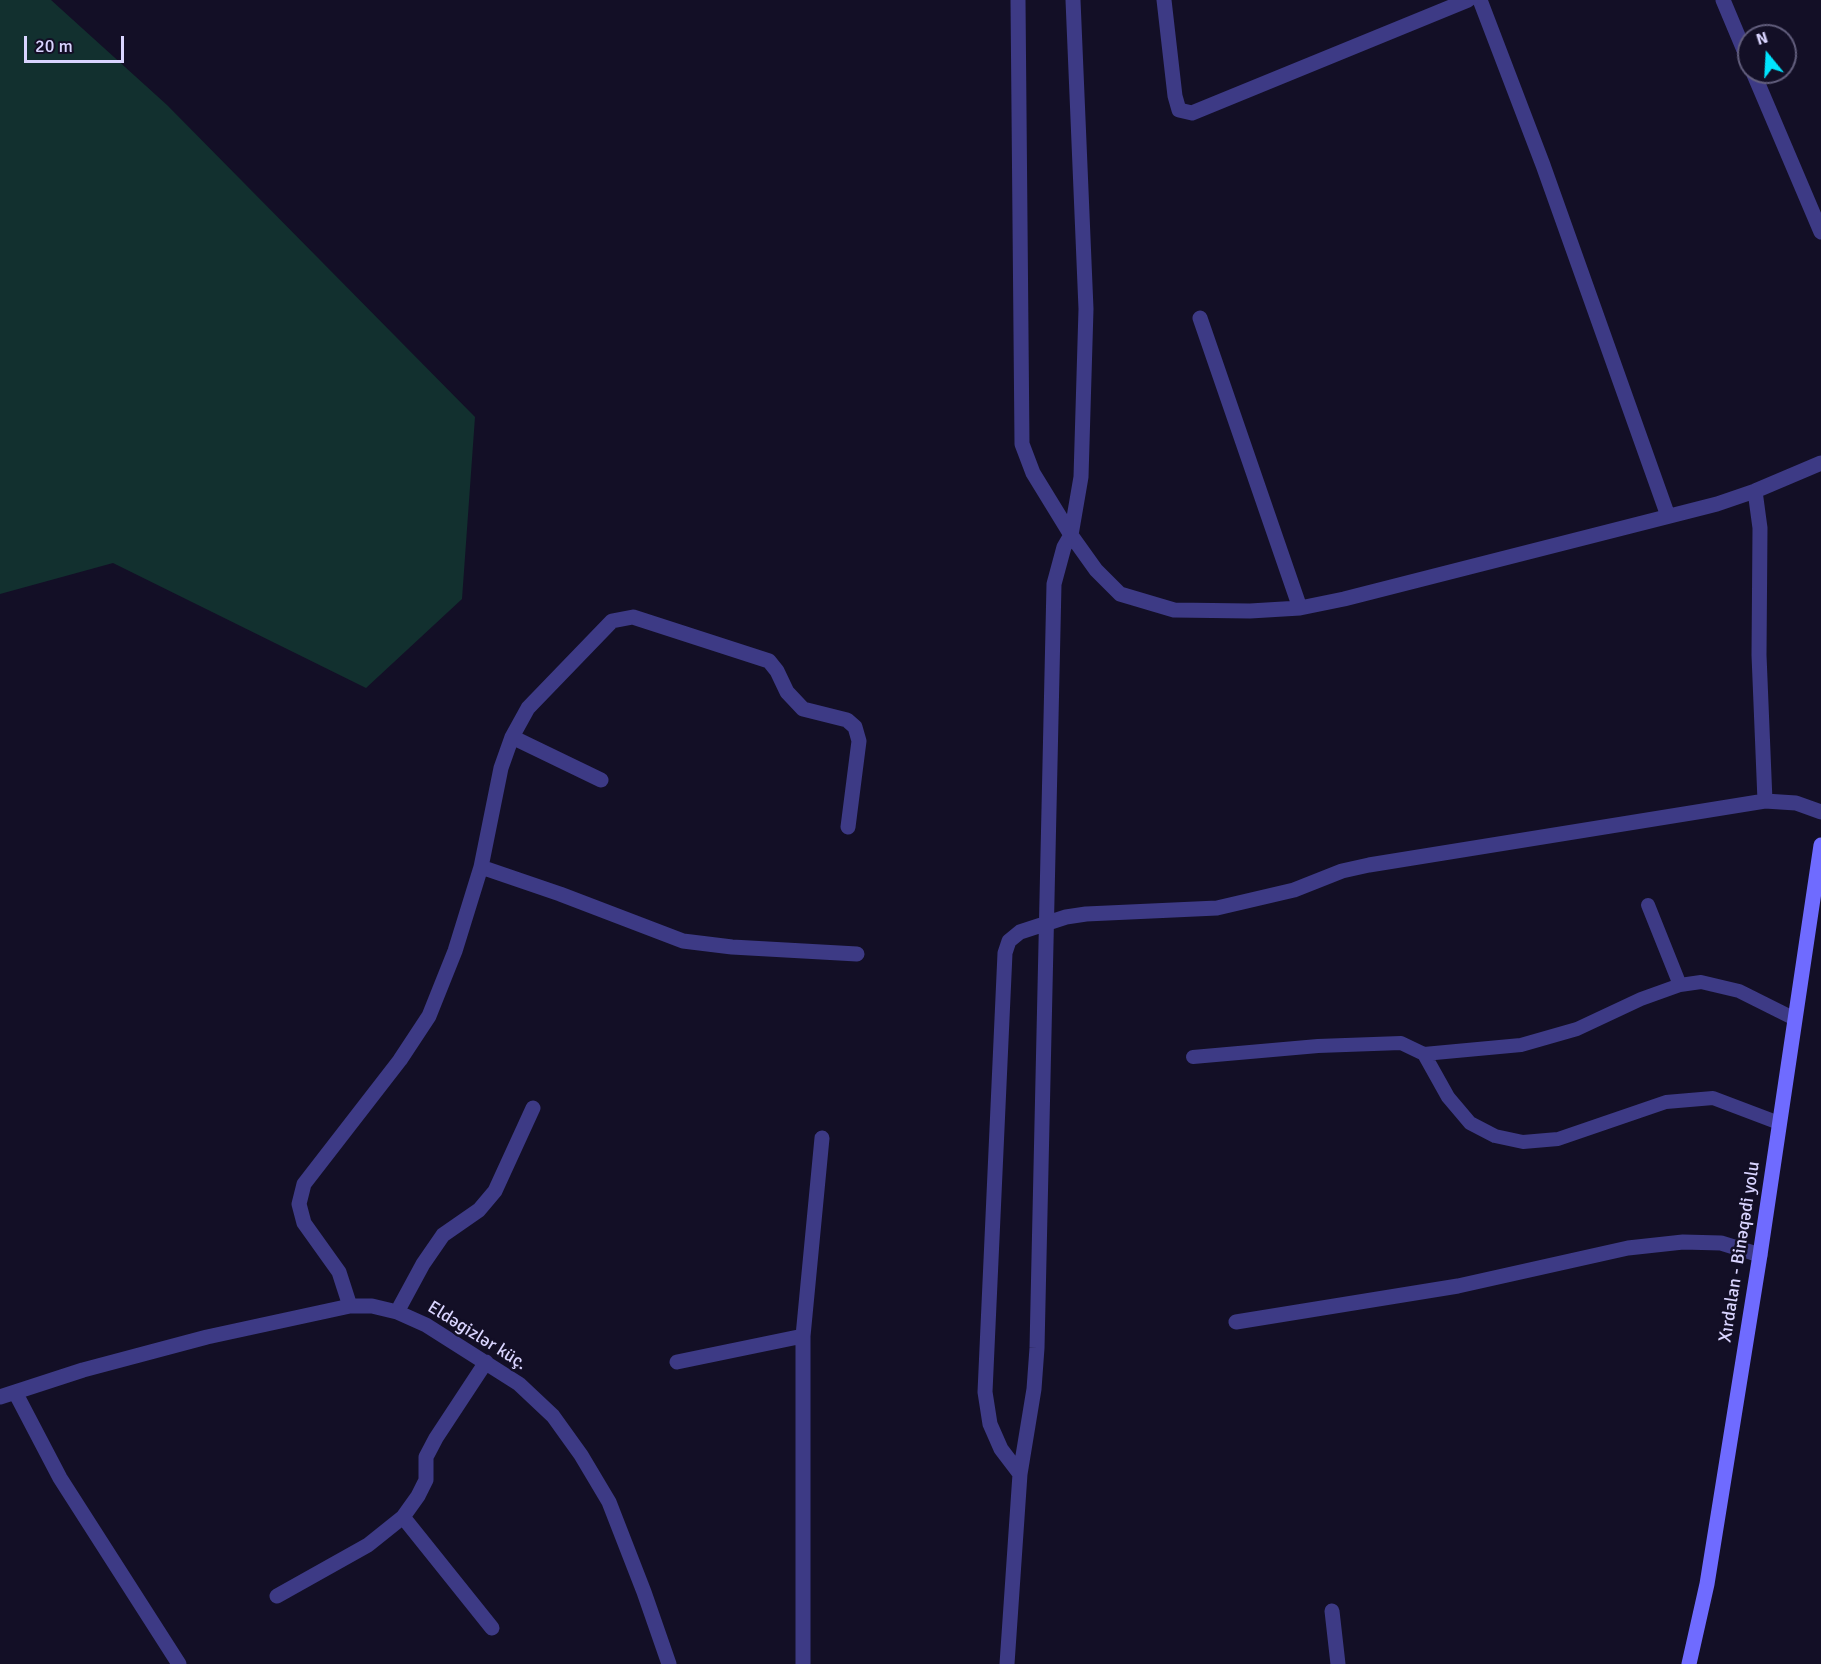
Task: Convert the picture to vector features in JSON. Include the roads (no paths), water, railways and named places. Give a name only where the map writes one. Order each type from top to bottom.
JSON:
[{"type":"main road","name":"Xırdalan - Binəqədi yolu","points":[[1689,1664],[1707,1584],[1760,1255],[1821,845]]},
{"type":"street","points":[[1018,0],[1022,444],[1033,473],[1071,535],[1096,570],[1120,594],[1174,610],[1250,611],[1300,608],[1344,599],[1717,504],[1755,491],[1821,463]]},
{"type":"street","points":[[1007,1664],[1020,1474],[1034,1389],[1036,1348],[1054,584],[1064,547],[1071,535],[1081,477],[1086,309],[1073,0]]},
{"type":"street","points":[[1164,0],[1175,96],[1179,110],[1192,113],[1468,0]]},
{"type":"street","points":[[1480,0],[1543,165],[1668,516]]},
{"type":"street","points":[[1723,0],[1737,33]]},
{"type":"street","points":[[1758,84],[1821,232]]},
{"type":"street","points":[[1200,318],[1300,608]]},
{"type":"street","points":[[1755,491],[1760,528],[1759,654],[1765,801]]},
{"type":"street","points":[[350,1306],[339,1272],[304,1223],[299,1204],[304,1184],[400,1060],[429,1016],[454,951],[481,867],[501,768],[512,738],[528,708],[612,621],[633,617],[769,661],[777,671],[787,692],[803,710],[847,720],[855,727],[859,741],[848,826]]},
{"type":"street","points":[[512,738],[601,780]]},
{"type":"street","points":[[1020,1474],[1001,1449],[990,1424],[985,1392],[1005,952],[1009,941],[1020,932],[1066,917],[1086,914],[1217,908],[1294,890],[1342,871],[1369,865],[1765,801],[1796,803],[1821,812]]},
{"type":"street","points":[[481,867],[684,941],[732,947],[857,954]]},
{"type":"street","points":[[397,1312],[423,1264],[443,1235],[479,1210],[495,1191],[533,1108]]},
{"type":"street","points":[[802,1664],[803,1336],[822,1138]]},
{"type":"street","points":[[1236,1322],[1458,1286],[1629,1248],[1683,1242],[1721,1243],[1760,1255]]},
{"type":"street","name":"Eldəgizlər küç.","points":[[7,1394],[83,1370],[207,1337],[350,1306],[372,1306],[397,1312],[426,1325],[486,1362],[519,1384],[553,1416],[581,1455],[609,1503],[669,1664]]},
{"type":"street","points":[[677,1362],[803,1336]]},
{"type":"street","points":[[277,1596],[368,1545],[403,1516],[418,1497],[426,1480],[426,1457],[436,1438],[486,1362]]},
{"type":"street","points":[[7,1394],[179,1664]]},
{"type":"street","points":[[403,1516],[492,1628]]},
{"type":"street","points":[[1332,1611],[1338,1664]]},
{"type":"lane","points":[[1648,905],[1680,985]]},
{"type":"lane","points":[[1193,1057],[1318,1046],[1401,1043],[1424,1054],[1521,1045],[1577,1029],[1641,999],[1680,985],[1701,982],[1739,991],[1795,1019]]},
{"type":"lane","points":[[1424,1054],[1448,1096],[1470,1123],[1495,1136],[1523,1142],[1558,1139],[1666,1102],[1713,1098],[1779,1123]]}]
